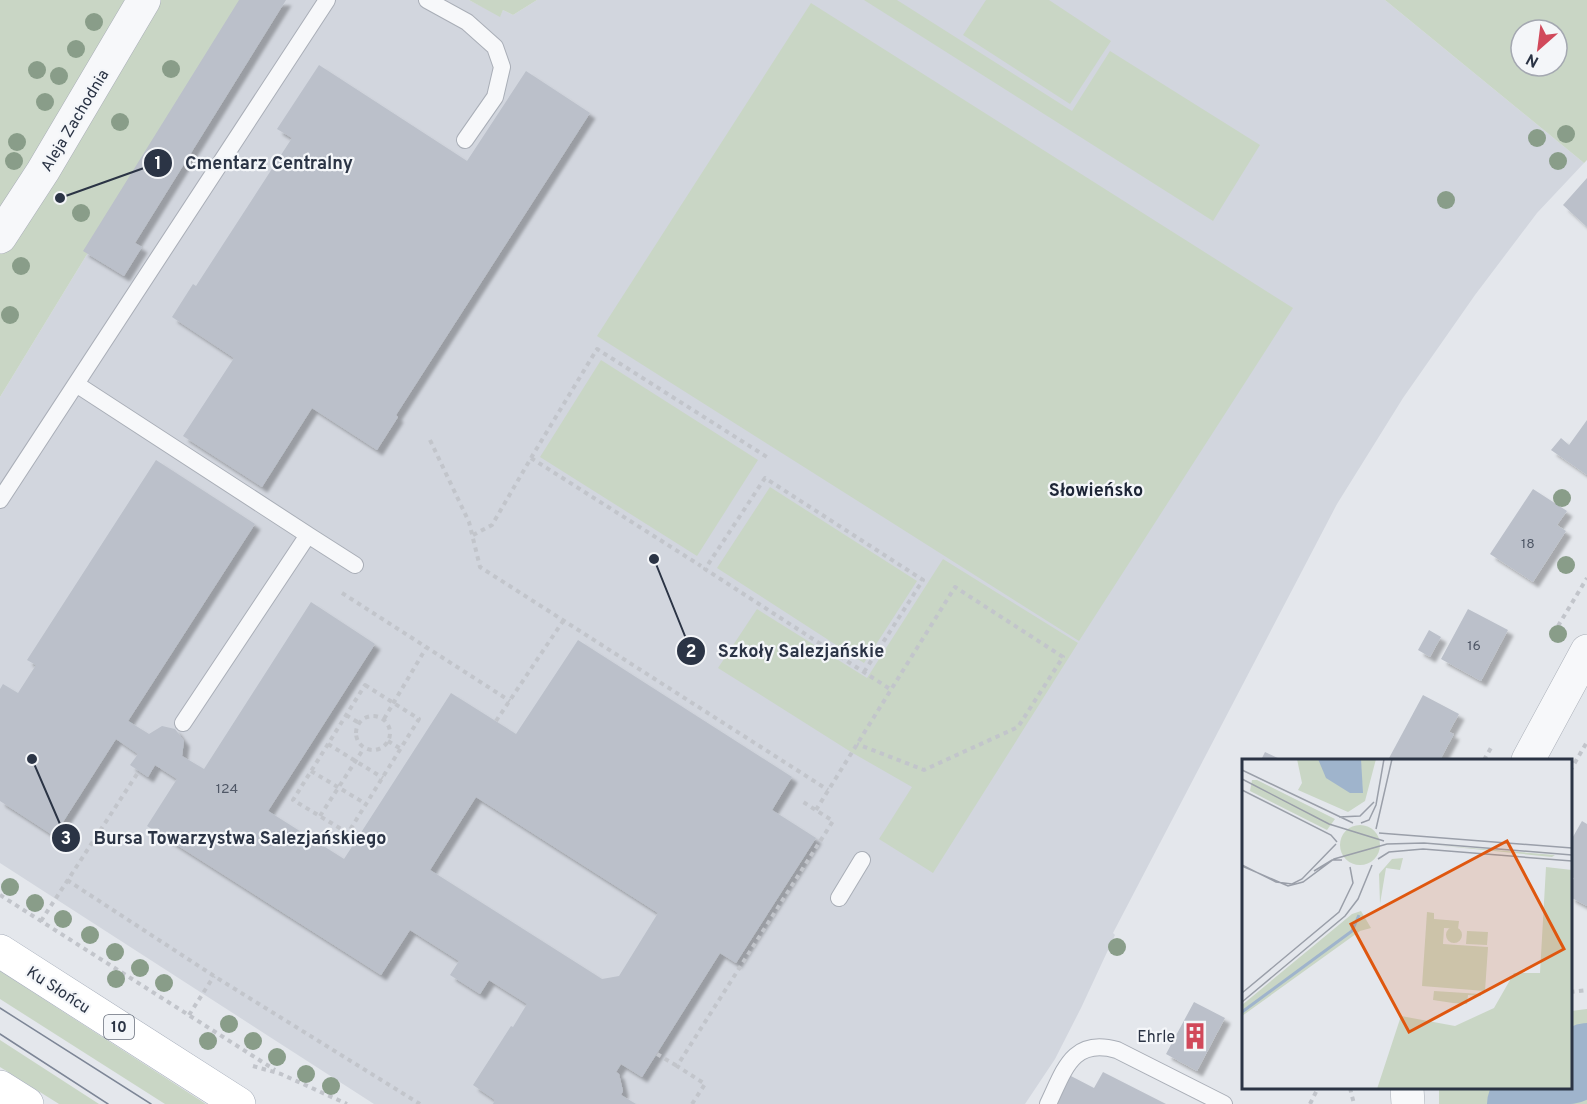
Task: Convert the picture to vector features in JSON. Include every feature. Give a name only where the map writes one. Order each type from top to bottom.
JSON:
[{"type":"main road","name":"Ku Słońcu","points":[[0,951],[239,1104]]},
{"type":"main road","points":[[0,1087],[27,1104]]},
{"type":"street","name":"Aleja Zachodnia","points":[[0,237],[43,171],[144,0]]},
{"type":"street","points":[[1529,759],[1587,651]]},
{"type":"street","points":[[1407,1089],[1408,1104]]},
{"type":"lane","points":[[0,500],[327,0]]},
{"type":"lane","points":[[428,0],[467,22],[495,47],[501,67],[495,97],[465,140]]},
{"type":"lane","points":[[76,384],[355,565]]},
{"type":"lane","points":[[183,723],[308,535]]},
{"type":"lane","points":[[839,898],[862,860]]},
{"type":"lane","points":[[1048,1104],[1070,1059],[1084,1049],[1101,1045],[1117,1050],[1224,1104]]},
{"type":"path","points":[[473,535],[492,525],[597,349],[770,459]]},
{"type":"path","points":[[430,440],[469,522],[480,567],[828,790]]},
{"type":"path","points":[[531,458],[701,566]]},
{"type":"path","points":[[864,672],[923,580],[765,478],[705,569],[890,689]]},
{"type":"path","points":[[816,810],[890,689],[955,587],[1063,657],[1018,727],[924,770],[857,744]]},
{"type":"path","points":[[374,614],[510,701]]},
{"type":"path","points":[[496,722],[563,621]]},
{"type":"path","points":[[384,720],[426,648]]},
{"type":"path","points":[[365,685],[419,719],[348,833],[293,800],[346,715],[365,685]]},
{"type":"path","points":[[346,715],[359,723]]},
{"type":"path","points":[[375,716],[384,720],[389,725],[388,741],[378,749],[364,748],[356,736],[359,723],[366,717],[375,716]]},
{"type":"path","points":[[388,741],[401,749]]},
{"type":"path","points":[[1572,768],[1587,742]]},
{"type":"path","points":[[328,744],[383,778]]},
{"type":"path","points":[[320,816],[364,748]]},
{"type":"path","points":[[41,921],[139,771]]},
{"type":"path","points":[[311,771],[366,804]]},
{"type":"path","points":[[677,1066],[833,821],[800,800]]},
{"type":"path","points":[[67,880],[214,976],[420,1104]]},
{"type":"path","points":[[0,895],[281,1074],[347,1104]]},
{"type":"path","points":[[189,1015],[214,976]]},
{"type":"path","points":[[1572,992],[1587,990]]},
{"type":"path","points":[[657,1054],[705,1084],[692,1104]]},
{"type":"path","points":[[1310,1104],[1318,1089]]},
{"type":"path","points":[[1350,1089],[1354,1104]]},
{"type":"shaded area","points":[[242,0],[469,0],[500,16],[503,10],[513,15],[537,0],[1385,0],[1584,163],[1537,213],[1475,295],[1403,398],[1337,504],[1113,933],[1115,935],[1055,1059],[1025,1104],[374,1104],[0,863],[0,397]]},
{"type":"green space","points":[[0,0],[242,0],[0,397]]},
{"type":"green space","points":[[469,0],[537,0],[513,15],[503,10],[500,17]]},
{"type":"green space","points":[[864,0],[897,0],[1072,111],[1110,51],[1260,145],[1213,221]]},
{"type":"green space","points":[[986,0],[1049,0],[1111,41],[1070,104],[963,35]]},
{"type":"green space","points":[[1385,0],[1587,0],[1587,160],[1584,163]]},
{"type":"green space","points":[[811,3],[1293,308],[1079,641],[597,336]]},
{"type":"green space","points":[[601,360],[758,460],[697,556],[540,457]]},
{"type":"green space","points":[[770,487],[917,581],[864,663],[717,568]]},
{"type":"green space","points":[[943,559],[1078,643],[933,873],[879,839],[912,787],[851,752],[718,668],[757,609],[867,678]]},
{"type":"green space","points":[[0,971],[206,1104],[165,1104],[0,999]]},
{"type":"green space","points":[[1587,1009],[1587,1104],[1439,1104],[1439,1089],[1572,1089],[1572,1011]]},
{"type":"green space","points":[[0,1040],[99,1104],[59,1104],[0,1067]]},
{"type":"building","points":[[239,0],[286,0],[135,243],[142,247],[124,276],[83,251]]},
{"type":"building","points":[[319,65],[467,161],[526,71],[590,113],[396,415],[398,417],[377,450],[312,408],[262,487],[183,436],[234,358],[172,317],[193,284],[196,286],[292,138],[277,129]]},
{"type":"building","points":[[1587,178],[1587,227],[1563,205]]},
{"type":"building","points":[[1587,420],[1587,475],[1551,450],[1561,438],[1569,445]]},
{"type":"building","points":[[156,460],[255,524],[128,721],[149,734],[162,726],[175,729],[184,741],[182,756],[204,769],[311,602],[375,644],[268,811],[344,859],[451,693],[516,734],[578,640],[792,777],[772,810],[816,838],[736,963],[720,953],[642,1077],[621,1064],[616,1072],[619,1074],[623,1091],[621,1095],[636,1104],[493,1104],[495,1100],[473,1085],[527,1004],[489,980],[480,994],[450,975],[459,961],[410,930],[381,975],[147,826],[177,779],[155,765],[148,777],[130,765],[138,754],[116,739],[54,836],[0,801],[0,689],[3,684],[18,693],[36,665],[27,660]],"holes":[[[476,797],[658,913],[619,976],[602,979],[430,870]]]},
{"type":"building","points":[[1533,489],[1567,511],[1557,525],[1566,531],[1533,582],[1490,554]]},
{"type":"building","points":[[1468,609],[1508,630],[1481,681],[1441,659]]},
{"type":"building","points":[[1429,630],[1441,637],[1430,657],[1418,650]]},
{"type":"building","points":[[1423,695],[1459,714],[1449,732],[1454,734],[1441,759],[1389,759]]},
{"type":"building","points":[[1265,752],[1280,759],[1262,759]]},
{"type":"building","points":[[1582,821],[1587,824],[1587,906],[1572,898],[1574,878],[1572,878],[1572,838]]},
{"type":"building","name":"Ehrle","points":[[1194,1002],[1225,1018],[1197,1071],[1166,1054]]},
{"type":"building","points":[[1103,1072],[1166,1104],[1054,1104],[1069,1075],[1094,1088]]},
{"type":"waterway","points":[[1572,1067],[1587,1059]]},
{"type":"waterway","points":[[1523,1104],[1538,1089]]},
{"type":"tram line","points":[[0,1008],[151,1104]]},
{"type":"tram line","points":[[0,1034],[108,1104]]},
{"type":"place","name":"Cmentarz Centralny","points":[[60,198]]},
{"type":"place","name":"Szkoły Salezjańskie","points":[[654,559]]},
{"type":"place","name":"Bursa Towarzystwa Salezjańskiego","points":[[32,759]]},
{"type":"place","name":"Ehrle","points":[[1195,1036]]},
{"type":"district","name":"Słowieńsko","points":[[1096,490]]}]
